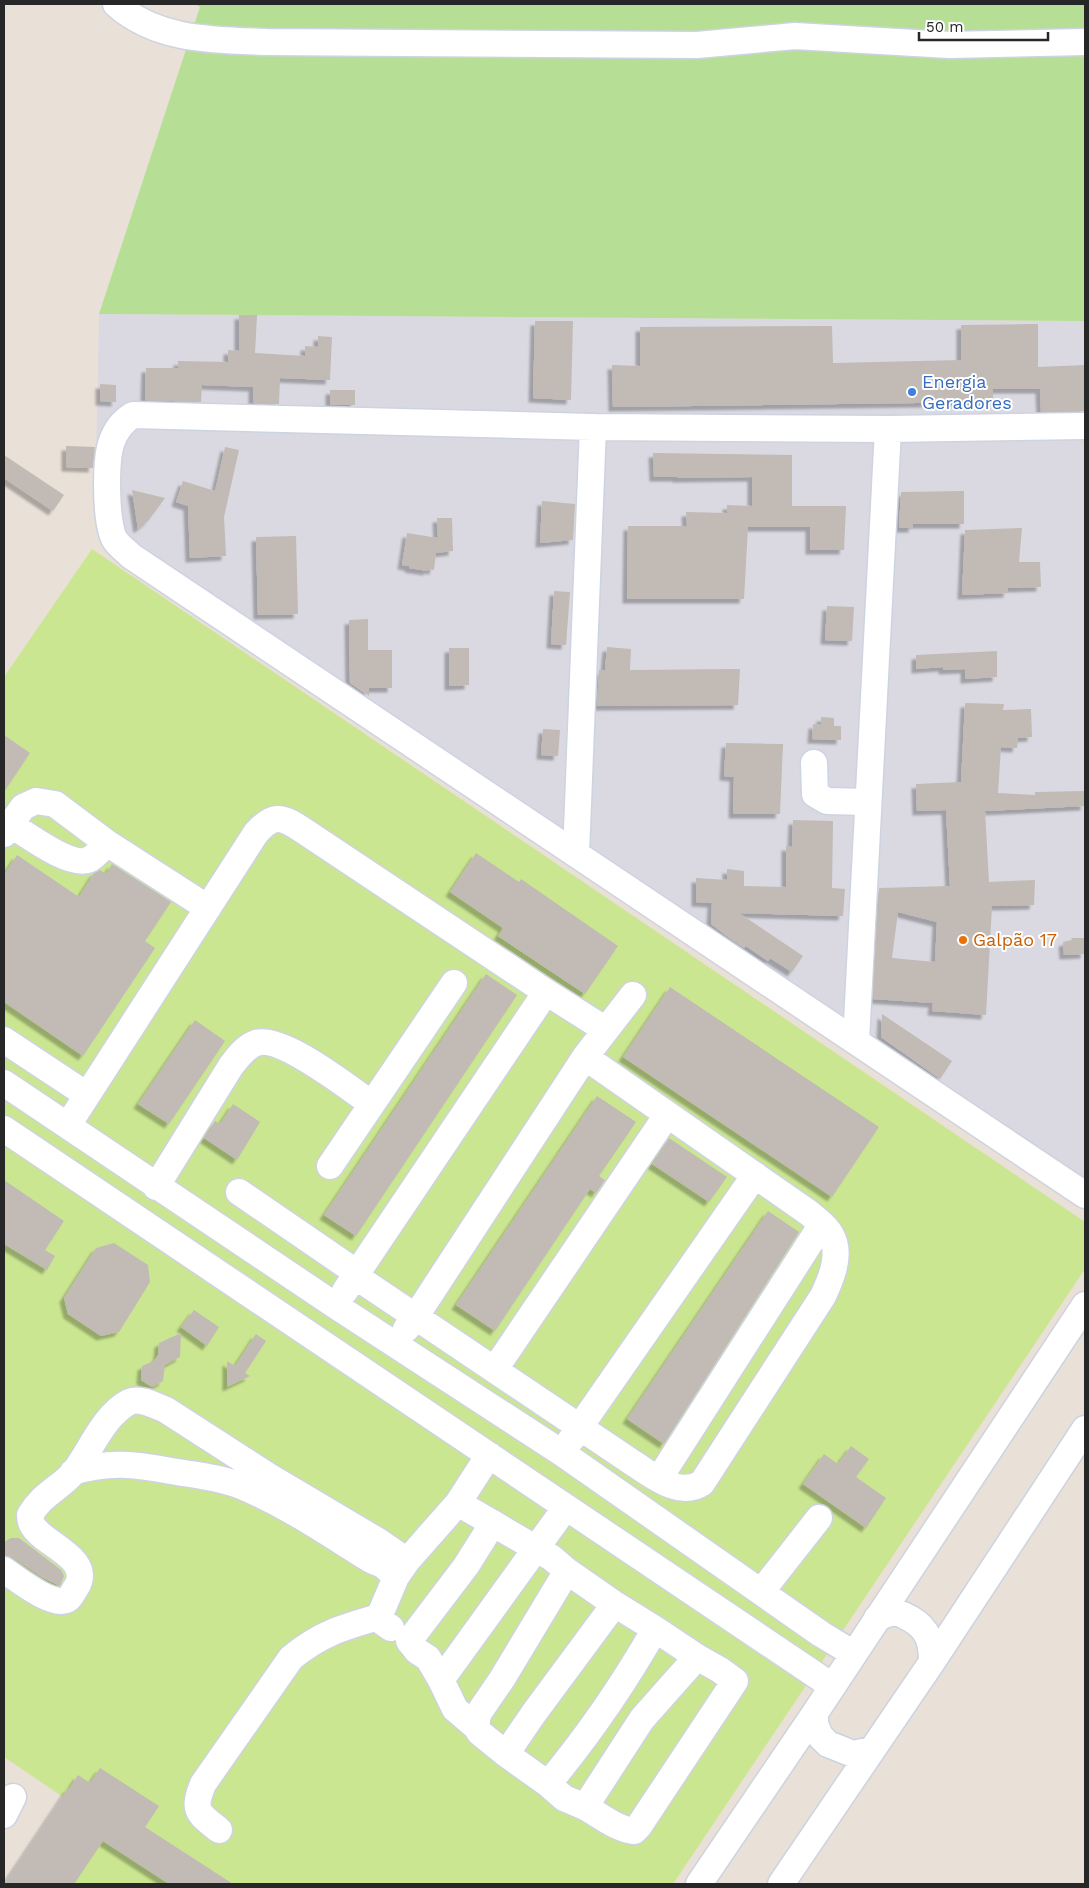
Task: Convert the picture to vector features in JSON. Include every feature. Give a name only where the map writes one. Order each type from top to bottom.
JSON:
[{"type":"lane","points":[[116,4],[128,14],[166,32],[204,39],[267,42],[697,46],[795,36],[950,45],[1085,42]]},
{"type":"lane","points":[[1085,426],[888,429],[593,427],[133,415],[119,426],[111,442],[107,476],[107,500],[114,539],[131,556],[1085,1195]]},
{"type":"lane","points":[[576,854],[593,427]]},
{"type":"lane","points":[[856,1041],[888,429]]},
{"type":"lane","points":[[814,763],[815,794],[827,801],[868,802]]},
{"type":"lane","points":[[107,843],[90,859],[67,858],[7,829],[23,807],[36,801],[55,804],[107,843],[208,908]]},
{"type":"lane","points":[[68,1125],[256,833],[268,822],[275,819],[282,818],[301,829],[606,1030]]},
{"type":"lane","points":[[330,1166],[454,984]]},
{"type":"lane","points":[[336,1306],[351,1271],[546,992]]},
{"type":"lane","points":[[394,1344],[416,1316],[585,1057],[633,995]]},
{"type":"lane","points":[[4,1040],[87,1095]]},
{"type":"lane","points":[[156,1187],[230,1066],[243,1051],[256,1043],[278,1044],[303,1057],[372,1104]]},
{"type":"lane","points":[[239,1192],[416,1316],[581,1426],[632,1463],[660,1479],[687,1489],[694,1488],[702,1483],[818,1303],[830,1280],[835,1265],[832,1237],[822,1224],[755,1175],[585,1057]]},
{"type":"lane","points":[[4,1083],[156,1187],[562,1453],[822,1634],[854,1654]]},
{"type":"lane","points":[[495,1369],[667,1115]]},
{"type":"lane","points":[[4,1129],[832,1686]]},
{"type":"lane","points":[[562,1453],[755,1175]]},
{"type":"lane","points":[[263,1257],[284,1224]]},
{"type":"lane","points":[[660,1479],[822,1224]]},
{"type":"lane","points":[[699,1884],[815,1713],[1085,1305]]},
{"type":"lane","points":[[4,1570],[43,1596],[62,1602],[69,1599],[79,1582],[79,1568],[74,1561],[33,1528],[30,1515],[38,1502],[73,1472],[118,1410],[131,1401],[148,1403],[166,1410],[266,1487],[374,1550],[383,1565],[402,1569]]},
{"type":"lane","points":[[781,1884],[932,1662],[1085,1430]]},
{"type":"lane","points":[[219,1830],[200,1815],[197,1799],[203,1784],[291,1658],[309,1644],[342,1627],[379,1617],[402,1569],[458,1503],[489,1456]]},
{"type":"lane","points":[[73,1472],[93,1466],[114,1464],[145,1466],[240,1486],[266,1487]]},
{"type":"lane","points":[[379,1617],[380,1621],[408,1640],[417,1651],[428,1658],[455,1709],[506,1754],[564,1798],[585,1806],[627,1830],[634,1831],[639,1826],[736,1681],[613,1603],[566,1571],[552,1558],[458,1503]]},
{"type":"lane","points":[[441,1680],[566,1507]]},
{"type":"lane","points":[[762,1592],[819,1518]]},
{"type":"lane","points":[[408,1640],[466,1566],[493,1523]]},
{"type":"lane","points":[[476,1727],[478,1714],[502,1679],[566,1571]]},
{"type":"lane","points":[[506,1754],[534,1712],[608,1613],[613,1603]]},
{"type":"lane","points":[[877,1618],[896,1613],[920,1625],[928,1636],[932,1648],[932,1662]]},
{"type":"lane","points":[[548,1784],[574,1751],[640,1657],[655,1629]]},
{"type":"lane","points":[[585,1806],[642,1719],[697,1657]]},
{"type":"lane","points":[[815,1713],[815,1724],[820,1736],[828,1744],[853,1754],[872,1750]]},
{"type":"shaded area","points":[[99,314],[1085,321],[1085,1179],[95,518]]},
{"type":"green space","points":[[195,4],[1085,4],[1085,321],[99,314],[200,7]]},
{"type":"green space","points":[[92,549],[1085,1222],[1085,1269],[673,1884],[66,1884],[103,1824],[4,1757],[4,677]]},
{"type":"building","points":[[239,315],[257,315],[255,353],[305,356],[305,346],[318,347],[318,336],[332,337],[330,380],[280,378],[279,404],[253,403],[253,387],[202,385],[201,402],[145,400],[146,368],[178,368],[178,361],[228,362],[228,350],[239,351]]},
{"type":"building","points":[[535,321],[573,321],[571,400],[533,398]]},
{"type":"building","points":[[1038,324],[1038,367],[1085,365],[1085,411],[1041,412],[1040,389],[993,389],[993,402],[613,407],[612,365],[640,366],[640,327],[832,326],[833,363],[961,360],[961,325]]},
{"type":"building","points":[[100,384],[116,385],[116,402],[100,401]]},
{"type":"building","points":[[330,390],[355,390],[355,405],[330,405]]},
{"type":"building","points":[[66,446],[95,447],[93,468],[66,467]]},
{"type":"building","points":[[225,447],[239,450],[224,517],[226,556],[190,558],[188,506],[176,502],[183,481],[215,491]]},
{"type":"building","points":[[653,453],[792,455],[792,506],[846,506],[844,550],[810,550],[810,527],[748,527],[744,599],[627,599],[628,526],[687,526],[686,512],[727,513],[727,505],[752,506],[752,477],[654,477]]},
{"type":"building","points":[[4,455],[64,495],[53,511],[4,478]]},
{"type":"building","points":[[132,490],[165,498],[148,521],[138,529]]},
{"type":"building","points":[[964,491],[964,524],[913,524],[913,528],[899,528],[901,492]]},
{"type":"building","points":[[542,501],[575,504],[573,540],[540,543]]},
{"type":"building","points":[[437,518],[452,518],[453,551],[436,553],[434,570],[428,569],[428,571],[402,565],[407,533],[438,538]]},
{"type":"building","points":[[1022,528],[1019,562],[1040,562],[1041,587],[1008,588],[1008,593],[962,595],[965,530]]},
{"type":"building","points":[[296,536],[298,614],[258,615],[256,537]]},
{"type":"building","points":[[554,591],[570,592],[566,645],[551,644]]},
{"type":"building","points":[[827,606],[854,607],[852,641],[825,640]]},
{"type":"building","points":[[368,619],[368,650],[392,650],[392,688],[369,688],[369,696],[350,683],[349,620]]},
{"type":"building","points":[[607,647],[631,649],[630,670],[740,669],[738,705],[597,706],[599,670],[605,670]]},
{"type":"building","points":[[449,648],[469,648],[469,685],[449,686]]},
{"type":"building","points":[[997,651],[997,677],[965,679],[965,669],[943,670],[943,667],[916,669],[916,655]]},
{"type":"building","points":[[965,703],[1004,704],[1003,710],[1031,709],[1032,737],[1018,738],[1017,748],[1001,747],[998,793],[1035,795],[1035,792],[1085,791],[1085,806],[985,811],[989,882],[1035,880],[1034,905],[992,906],[986,1015],[932,1011],[933,1003],[873,999],[879,888],[950,886],[946,810],[917,811],[916,784],[961,782]],"holes":[[[898,912],[937,922],[935,962],[892,958]]]},
{"type":"building","points":[[821,717],[834,718],[834,726],[841,726],[841,740],[812,739],[813,724],[821,725]]},
{"type":"building","points":[[543,729],[560,730],[558,756],[541,755]]},
{"type":"building","points":[[4,735],[30,753],[4,792]]},
{"type":"building","points":[[726,743],[783,744],[780,814],[733,814],[734,777],[724,776]]},
{"type":"building","points":[[793,820],[833,821],[832,888],[845,889],[843,916],[739,913],[803,956],[792,972],[770,958],[768,961],[746,946],[744,948],[711,924],[712,903],[696,902],[696,878],[727,880],[727,869],[744,871],[744,886],[786,887],[786,846],[792,847]]},
{"type":"building","points":[[476,853],[519,882],[521,879],[618,946],[585,994],[498,936],[503,928],[450,892]]},
{"type":"building","points":[[17,855],[79,897],[94,873],[100,870],[106,874],[112,864],[171,902],[145,941],[155,948],[83,1056],[4,1002],[4,875]]},
{"type":"building","points":[[1071,938],[1085,938],[1085,954],[1064,955],[1063,942],[1072,940]]},
{"type":"building","points":[[486,974],[517,995],[356,1236],[324,1215]]},
{"type":"building","points":[[670,987],[879,1127],[832,1197],[623,1057]]},
{"type":"building","points":[[882,1014],[952,1061],[940,1079],[881,1037]]},
{"type":"building","points":[[195,1020],[225,1041],[169,1124],[138,1104]]},
{"type":"building","points":[[597,1096],[636,1122],[599,1176],[605,1180],[596,1193],[590,1189],[495,1331],[456,1305]]},
{"type":"building","points":[[233,1104],[260,1122],[237,1160],[204,1138],[215,1121],[220,1124]]},
{"type":"building","points":[[669,1138],[727,1177],[709,1202],[652,1164]]},
{"type":"building","points":[[4,1180],[64,1221],[45,1250],[55,1256],[47,1270],[4,1244]]},
{"type":"building","points":[[768,1211],[799,1232],[664,1444],[627,1419]]},
{"type":"building","points":[[114,1243],[148,1265],[150,1282],[119,1332],[101,1336],[68,1314],[64,1298],[96,1248]]},
{"type":"building","points":[[194,1310],[219,1327],[207,1346],[181,1327]]},
{"type":"building","points":[[181,1333],[180,1357],[165,1365],[163,1381],[152,1387],[141,1380],[142,1366],[154,1361],[158,1355],[159,1343]]},
{"type":"building","points":[[256,1334],[266,1341],[245,1373],[250,1376],[227,1387],[227,1361],[235,1366]]},
{"type":"building","points":[[851,1446],[869,1459],[856,1477],[886,1498],[866,1528],[803,1484],[824,1454],[838,1464]]},
{"type":"building","points":[[11,1538],[19,1538],[61,1570],[64,1576],[60,1586],[43,1578],[13,1558],[4,1555],[4,1542]]},
{"type":"building","points":[[100,1768],[159,1806],[145,1827],[233,1884],[169,1884],[103,1841],[74,1884],[4,1884],[78,1775],[90,1783]]},
{"type":"place","name":"Energia Geradores","points":[[912,392]]},
{"type":"place","name":"Galpão 17","points":[[963,940]]}]
